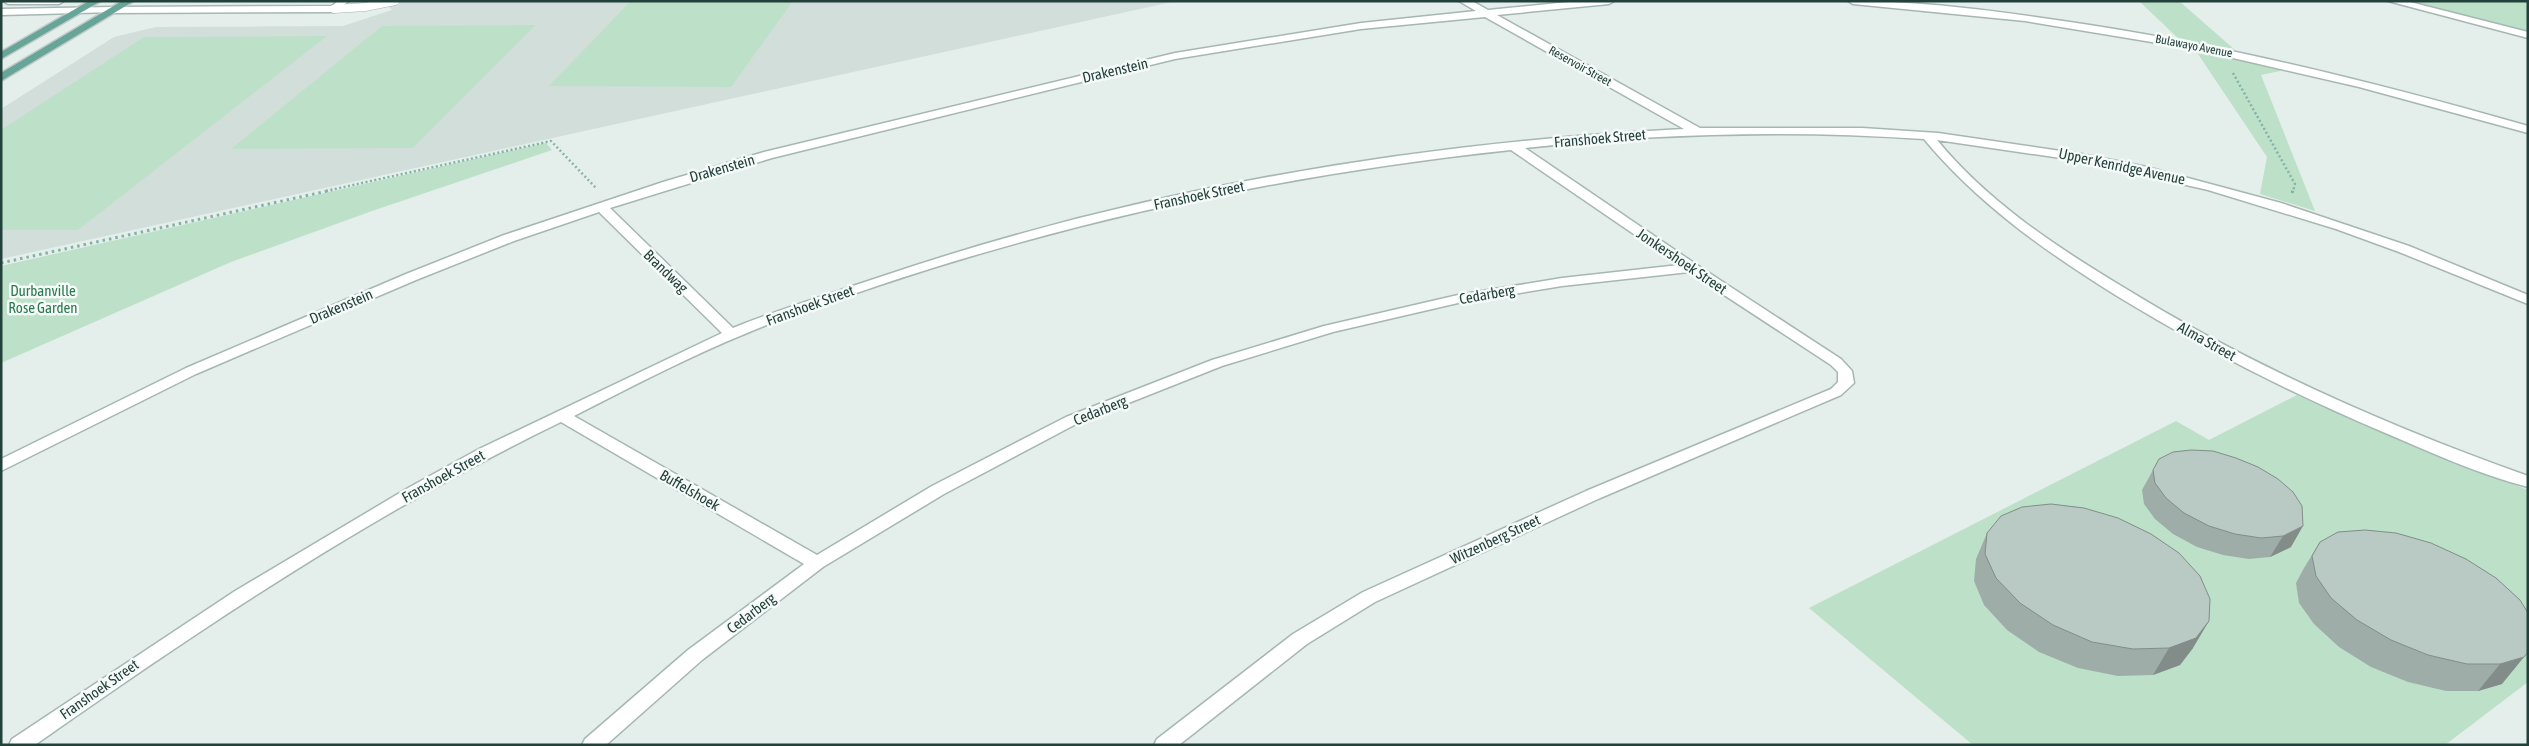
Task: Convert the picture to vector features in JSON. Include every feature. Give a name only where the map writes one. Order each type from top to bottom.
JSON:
[{"type":"main road","points":[[1,56],[96,1]]},
{"type":"main road","points":[[1,78],[128,1]]},
{"type":"street","points":[[8,1],[60,1]]},
{"type":"street","points":[[1,12],[334,9],[344,1]]},
{"type":"street","name":"Reservoir Street","points":[[1464,1],[1697,131]]},
{"type":"street","points":[[1486,13],[1609,1]]},
{"type":"street","name":"Bulawayo Avenue","points":[[1853,1],[2040,20],[2220,51],[2343,79],[2528,130]]},
{"type":"street","points":[[2393,1],[2528,35]]},
{"type":"street","name":"Drakenstein","points":[[1,466],[191,372],[297,324],[509,238],[768,155],[1166,58],[1352,27],[1486,13]]},
{"type":"street","name":"Upper Kenridge Avenue","points":[[1697,131],[1799,128],[1926,136],[2012,145],[2101,161],[2192,181],[2286,208],[2435,260],[2528,300]]},
{"type":"street","name":"Franshoek Street","points":[[19,745],[125,670],[308,553],[478,456],[730,334],[902,272],[1015,238],[1118,211],[1306,174],[1514,146],[1697,131]]},
{"type":"street","name":"Alma Street","points":[[1926,136],[1962,176],[2005,212],[2060,254],[2138,303],[2234,356],[2351,412],[2476,464],[2528,482]]},
{"type":"street","name":"Jonkershoek Street","points":[[1514,146],[1692,268],[1836,362],[1847,377]]},
{"type":"street","name":"Brandwag","points":[[601,207],[730,334]]},
{"type":"street","name":"Cedarberg","points":[[592,745],[695,655],[817,563],[938,490],[1072,420],[1217,363],[1329,329],[1458,299],[1562,282],[1692,268]]},
{"type":"street","name":"Witzenberg Street","points":[[1164,745],[1300,639],[1369,597],[1592,495],[1836,392],[1842,388],[1847,377]]},
{"type":"street","name":"Buffelshoek","points":[[562,416],[817,563]]},
{"type":"lane","points":[[334,9],[365,7],[395,1]]},
{"type":"path","points":[[2220,51],[2295,184],[2286,208]]},
{"type":"path","points":[[1,263],[551,141],[602,194],[601,207]]},
{"type":"shaded area","points":[[384,1],[1176,1],[1,259],[1,109],[114,37],[156,27],[343,26],[392,10]]},
{"type":"green space","points":[[631,1],[793,1],[731,87],[549,86]]},
{"type":"green space","points":[[2139,1],[2179,1],[2235,50],[2179,39]]},
{"type":"green space","points":[[2406,1],[2528,1],[2528,32]]},
{"type":"green space","points":[[536,25],[413,148],[231,149],[382,26]]},
{"type":"green space","points":[[327,36],[78,230],[1,230],[1,130],[144,37]]},
{"type":"green space","points":[[2194,48],[2282,67],[2280,71],[2261,75],[2315,211],[2260,194],[2267,157]]},
{"type":"green space","name":"Durbanville Rose Garden","points":[[546,143],[552,150],[372,211],[231,262],[1,363],[1,266]]},
{"type":"green space","points":[[2297,395],[2401,441],[2528,490],[2528,682],[2445,745],[1973,745],[1809,608],[2176,421],[2209,440]]},
{"type":"building","points":[[2191,450],[2213,451],[2236,458],[2258,467],[2278,479],[2293,492],[2302,506],[2303,526],[2283,536],[2261,538],[2235,534],[2209,526],[2184,513],[2166,498],[2155,483],[2153,470],[2159,459],[2173,452]]},
{"type":"building","points":[[2051,504],[2084,508],[2118,518],[2151,534],[2179,553],[2200,576],[2210,599],[2209,621],[2196,638],[2169,648],[2133,649],[2092,642],[2053,625],[2020,603],[1996,578],[1985,554],[1987,533],[2001,516],[2022,507]]},
{"type":"building","points":[[2365,530],[2396,533],[2431,543],[2466,559],[2496,578],[2520,600],[2528,613],[2528,652],[2524,657],[2500,664],[2467,664],[2428,655],[2391,640],[2357,620],[2331,598],[2316,576],[2312,556],[2320,542],[2338,532]]}]
